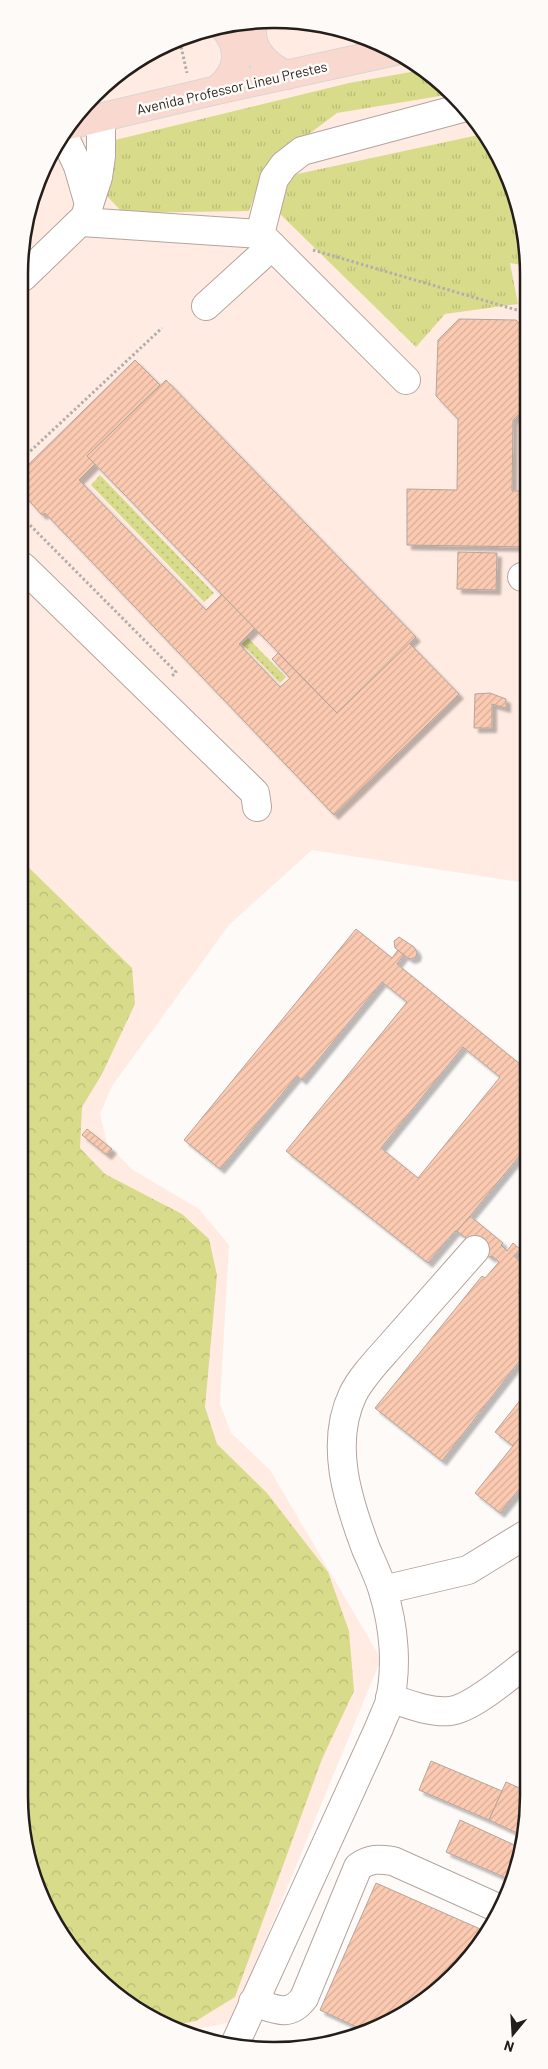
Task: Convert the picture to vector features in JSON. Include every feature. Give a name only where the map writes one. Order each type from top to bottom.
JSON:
[{"type":"main road","points":[[253,29],[254,45],[262,60],[275,70],[287,75]]},
{"type":"main road","points":[[204,93],[226,82],[236,66],[236,50],[228,32]]},
{"type":"main road","name":"Avenida Professor Lineu Prestes","points":[[79,123],[384,54]]},
{"type":"lane","points":[[206,306],[266,240],[274,179],[284,165],[302,151],[457,109]]},
{"type":"lane","points":[[28,273],[86,213],[99,170],[102,134],[101,118]]},
{"type":"lane","points":[[66,141],[78,166],[86,213]]},
{"type":"lane","points":[[86,213],[266,240],[406,380]]},
{"type":"lane","points":[[28,574],[255,793],[257,807]]},
{"type":"lane","points":[[237,2038],[379,1728],[390,1698],[393,1681],[393,1646],[383,1590],[347,1492],[342,1467],[341,1447],[344,1422],[353,1394],[374,1364],[475,1250]]},
{"type":"lane","points":[[383,1590],[468,1570],[520,1538]]},
{"type":"lane","points":[[390,1698],[418,1708],[451,1711],[482,1698],[520,1668]]},
{"type":"lane","points":[[253,2002],[276,2009],[291,2011],[297,2007],[304,1998],[358,1867],[367,1861],[377,1858],[393,1861],[494,1905]]},
{"type":"path","points":[[182,45],[204,93]]},
{"type":"path","points":[[305,248],[520,311]]},
{"type":"path","points":[[28,453],[162,328]]},
{"type":"path","points":[[28,523],[176,672],[154,695]]},
{"type":"shaded area","points":[[258,28],[290,28],[322,32],[368,46],[424,78],[459,111],[479,137],[502,180],[512,210],[520,258],[520,882],[312,850],[229,925],[112,1086],[100,1114],[107,1144],[133,1170],[199,1209],[229,1245],[220,1404],[231,1433],[270,1470],[381,1659],[232,2022],[198,2029],[180,2023],[124,1991],[89,1958],[69,1932],[46,1889],[32,1843],[28,1811],[28,258],[36,210],[53,165],[78,124],[111,89],[137,69],[180,46],[226,32]]},
{"type":"green space","points":[[414,71],[443,95],[337,113],[265,167],[249,211],[123,213],[106,195],[111,141],[349,83]]},
{"type":"green space","points":[[478,135],[502,180],[516,226],[520,265],[510,263],[518,304],[445,314],[416,347],[277,211],[288,176]]},
{"type":"green space","points":[[100,475],[214,593],[204,602],[91,485]]},
{"type":"green space","points":[[248,638],[286,677],[280,683],[242,644]]},
{"type":"green space","points":[[28,867],[132,968],[135,1004],[102,1074],[82,1107],[80,1148],[105,1174],[182,1214],[209,1239],[217,1275],[205,1407],[217,1444],[267,1493],[328,1572],[349,1631],[354,1691],[322,1759],[235,1997],[196,2021],[180,2023],[137,2000],[111,1980],[89,1958],[69,1932],[53,1904],[46,1889],[32,1843],[28,1811]]},
{"type":"building","points":[[459,319],[516,320],[520,324],[520,414],[513,420],[512,491],[520,491],[520,547],[407,545],[407,489],[457,490],[458,419],[436,396],[438,340]]},
{"type":"building","points":[[135,360],[160,385],[87,456],[95,464],[79,480],[206,610],[222,594],[255,628],[239,644],[280,687],[290,678],[272,659],[278,653],[337,713],[409,643],[459,694],[334,815],[45,513],[42,515],[28,500],[28,465]]},
{"type":"building","points":[[166,380],[416,637],[337,713],[87,456]]},
{"type":"building","points":[[458,552],[497,553],[496,590],[457,589]]},
{"type":"building","points":[[490,693],[506,699],[506,708],[492,704],[492,728],[474,728],[475,694]]},
{"type":"building","points":[[356,929],[392,958],[398,950],[404,955],[397,964],[520,1064],[520,1155],[457,1232],[455,1231],[428,1263],[286,1151],[407,1002],[382,982],[302,1080],[297,1076],[220,1169],[184,1140]],"holes":[[[463,1047],[500,1077],[418,1178],[381,1148]]]},
{"type":"building","points":[[399,937],[414,947],[417,952],[416,957],[408,958],[395,948],[394,941]]},
{"type":"building","points":[[87,1129],[112,1149],[107,1155],[82,1135]]},
{"type":"building","points":[[470,1216],[503,1243],[501,1245],[507,1251],[513,1243],[520,1249],[514,1256],[520,1261],[520,1290],[518,1293],[520,1294],[520,1360],[442,1461],[375,1408],[482,1276],[485,1278],[499,1262],[492,1256],[491,1258],[457,1231]]},
{"type":"building","points":[[520,1400],[520,1437],[513,1446],[495,1432]]},
{"type":"building","points":[[520,1437],[520,1488],[500,1513],[475,1493]]},
{"type":"building","points":[[431,1761],[502,1791],[489,1820],[419,1790]]},
{"type":"building","points":[[506,1782],[520,1788],[517,1836],[517,1833],[489,1820]]},
{"type":"building","points":[[460,1820],[515,1845],[506,1878],[446,1852]]},
{"type":"building","points":[[376,1883],[481,1929],[459,1958],[437,1980],[411,2000],[383,2016],[356,2027],[320,2010]]}]
